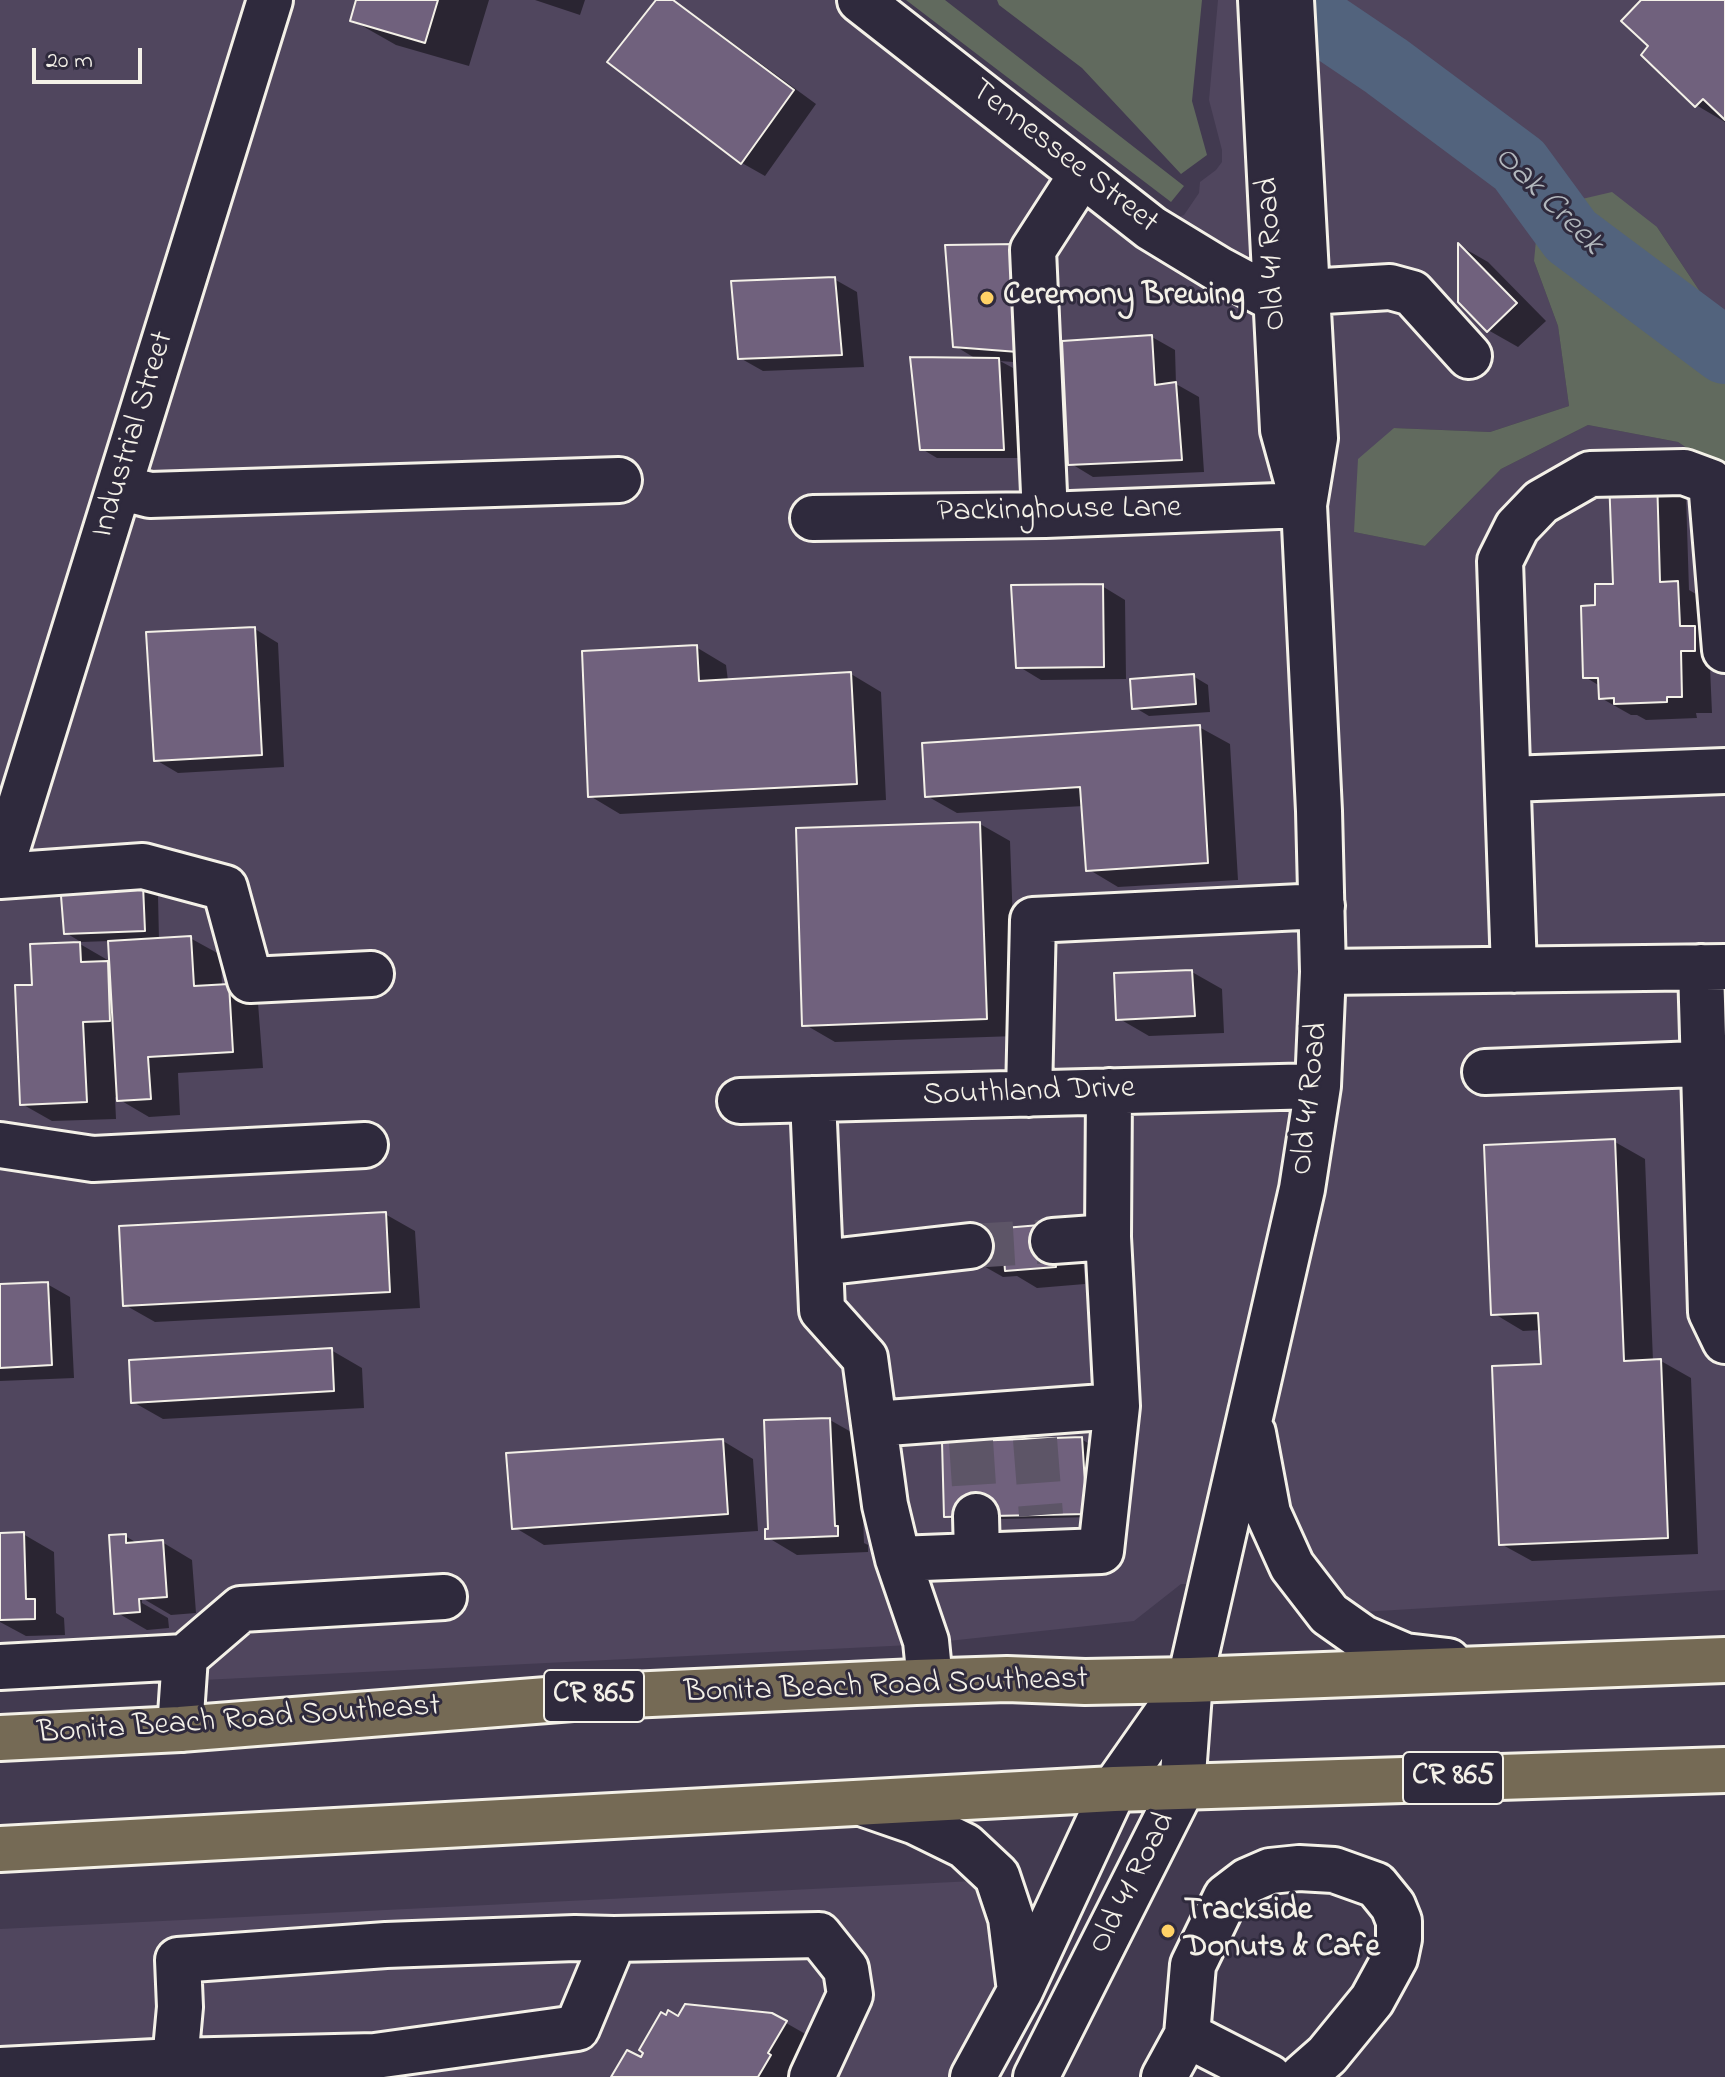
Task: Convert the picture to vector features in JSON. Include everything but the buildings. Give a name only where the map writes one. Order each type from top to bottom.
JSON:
[{"type":"main road","name":"Bonita Beach Road Southeast","points":[[0,1738],[180,1729],[585,1697],[930,1681],[1190,1680],[1725,1660]]},
{"type":"main road","name":"CR 865","points":[[0,1849],[1114,1789],[1725,1770]]},
{"type":"street","name":"Industrial Street","points":[[0,874],[270,0]]},
{"type":"street","name":"Tennessee Street","points":[[860,0],[1151,228],[1220,270],[1292,296]]},
{"type":"street","name":"Old 41 Road","points":[[1261,0],[1282,78]]},
{"type":"street","name":"Old 41 Road","points":[[1036,2077],[1182,1788],[1190,1680],[1302,1189],[1318,1086],[1323,972],[1322,906],[1304,505],[1283,430],[1292,296],[1282,78],[1291,0]]},
{"type":"street","points":[[1045,515],[1033,250],[1082,174]]},
{"type":"street","points":[[1292,296],[1390,287],[1412,293],[1469,356]]},
{"type":"street","points":[[1514,970],[1500,561],[1517,527],[1541,502],[1590,474],[1684,472],[1711,482],[1725,650]]},
{"type":"street","points":[[119,487],[150,495],[619,480]]},
{"type":"street","name":"Packinghouse Lane","points":[[813,518],[1045,515],[1304,505]]},
{"type":"street","points":[[1509,779],[1725,771]]},
{"type":"street","points":[[0,874],[143,866],[211,884],[225,888],[250,980],[371,974]]},
{"type":"street","points":[[1029,1094],[1033,920],[1322,906]]},
{"type":"street","points":[[1323,972],[1713,967],[1711,1312],[1725,1341]]},
{"type":"street","points":[[1485,1072],[1714,1064]]},
{"type":"street","name":"Southland Drive","points":[[740,1101],[1318,1086]]},
{"type":"street","points":[[898,1559],[976,1536],[1041,1534],[1101,1551],[1117,1406],[1108,1237],[1109,1091]]},
{"type":"street","points":[[813,1099],[822,1310],[865,1358],[885,1505],[898,1559],[926,1641],[930,1681]]},
{"type":"street","points":[[0,1145],[93,1159],[365,1145]]},
{"type":"street","points":[[1053,1241],[1108,1237]]},
{"type":"street","points":[[821,1263],[970,1246]]},
{"type":"street","points":[[874,1424],[970,1429],[1035,1426],[1117,1406]]},
{"type":"street","points":[[1250,1417],[1268,1513],[1292,1566],[1329,1614],[1363,1638],[1405,1656],[1510,1669]]},
{"type":"street","points":[[0,1667],[185,1657],[241,1609],[444,1597]]},
{"type":"street","points":[[180,1729],[185,1657]]},
{"type":"street","name":"Old 41 Road","points":[[973,2077],[1020,1991],[1114,1789],[1190,1680]]},
{"type":"street","points":[[864,1804],[916,1822],[965,1846],[997,1876],[1011,1918],[1020,1991]]},
{"type":"street","points":[[1164,2077],[1187,2035],[1193,1965],[1226,1897],[1247,1881],[1270,1871],[1299,1868],[1334,1870],[1376,1885],[1393,1906],[1399,1921],[1399,1939],[1395,1958],[1372,2000],[1327,2055],[1302,2077]]},
{"type":"street","points":[[175,2061],[180,2007],[178,1960],[386,1945],[575,1938],[819,1935],[846,1969],[850,1995],[812,2077]]},
{"type":"street","points":[[0,2070],[175,2061],[375,2056],[577,2028],[614,1939]]},
{"type":"street","points":[[1187,2035],[1257,2074]]},
{"type":"shaded area","points":[[0,0],[877,0],[1171,220],[1184,215],[1199,193],[1200,182],[1222,162],[1222,150],[1209,100],[1218,0],[1242,0],[1286,523],[1304,972],[1298,1084],[1283,1184],[1234,1399],[1227,1401],[1230,1417],[1192,1584],[1181,1584],[1134,1621],[911,1645],[0,1690]]},
{"type":"shaded area","points":[[1311,0],[1725,0],[1725,329],[1657,227],[1534,261],[1558,326],[1569,406],[1490,432],[1394,428],[1354,532],[1425,546],[1501,469],[1588,425],[1678,442],[1725,474],[1725,1590],[1362,1612],[1344,1599],[1336,1585],[1332,1585],[1308,1555],[1287,1506],[1269,1418],[1321,1195],[1324,520],[1328,518],[1324,504]]},
{"type":"shaded area","points":[[974,1881],[981,1889],[993,1923],[999,1979],[950,2077],[0,2077],[0,1929]]},
{"type":"green space","points":[[906,0],[945,0],[1184,186],[1171,202]]},
{"type":"green space","points":[[997,0],[1202,0],[1192,101],[1207,155],[1181,174],[1082,68],[999,5]]},
{"type":"green space","points":[[1612,192],[1657,227],[1725,329],[1725,474],[1678,442],[1588,425],[1501,469],[1425,546],[1354,532],[1358,459],[1394,428],[1490,432],[1569,406],[1558,326],[1534,261],[1539,209]]},
{"type":"waterway","name":"Oak Creek","points":[[1288,0],[1386,66],[1519,165],[1571,236],[1725,351]]},
{"type":"tunnel","points":[[970,1246],[1053,1241]]},
{"type":"tunnel","points":[[1035,1439],[1041,1515]]},
{"type":"tunnel","points":[[971,1441],[976,1516]]},
{"type":"place","name":"Ceremony Brewing","points":[[987,298]]},
{"type":"place","name":"Trackside Donuts & Cafe","points":[[1168,1931]]}]
